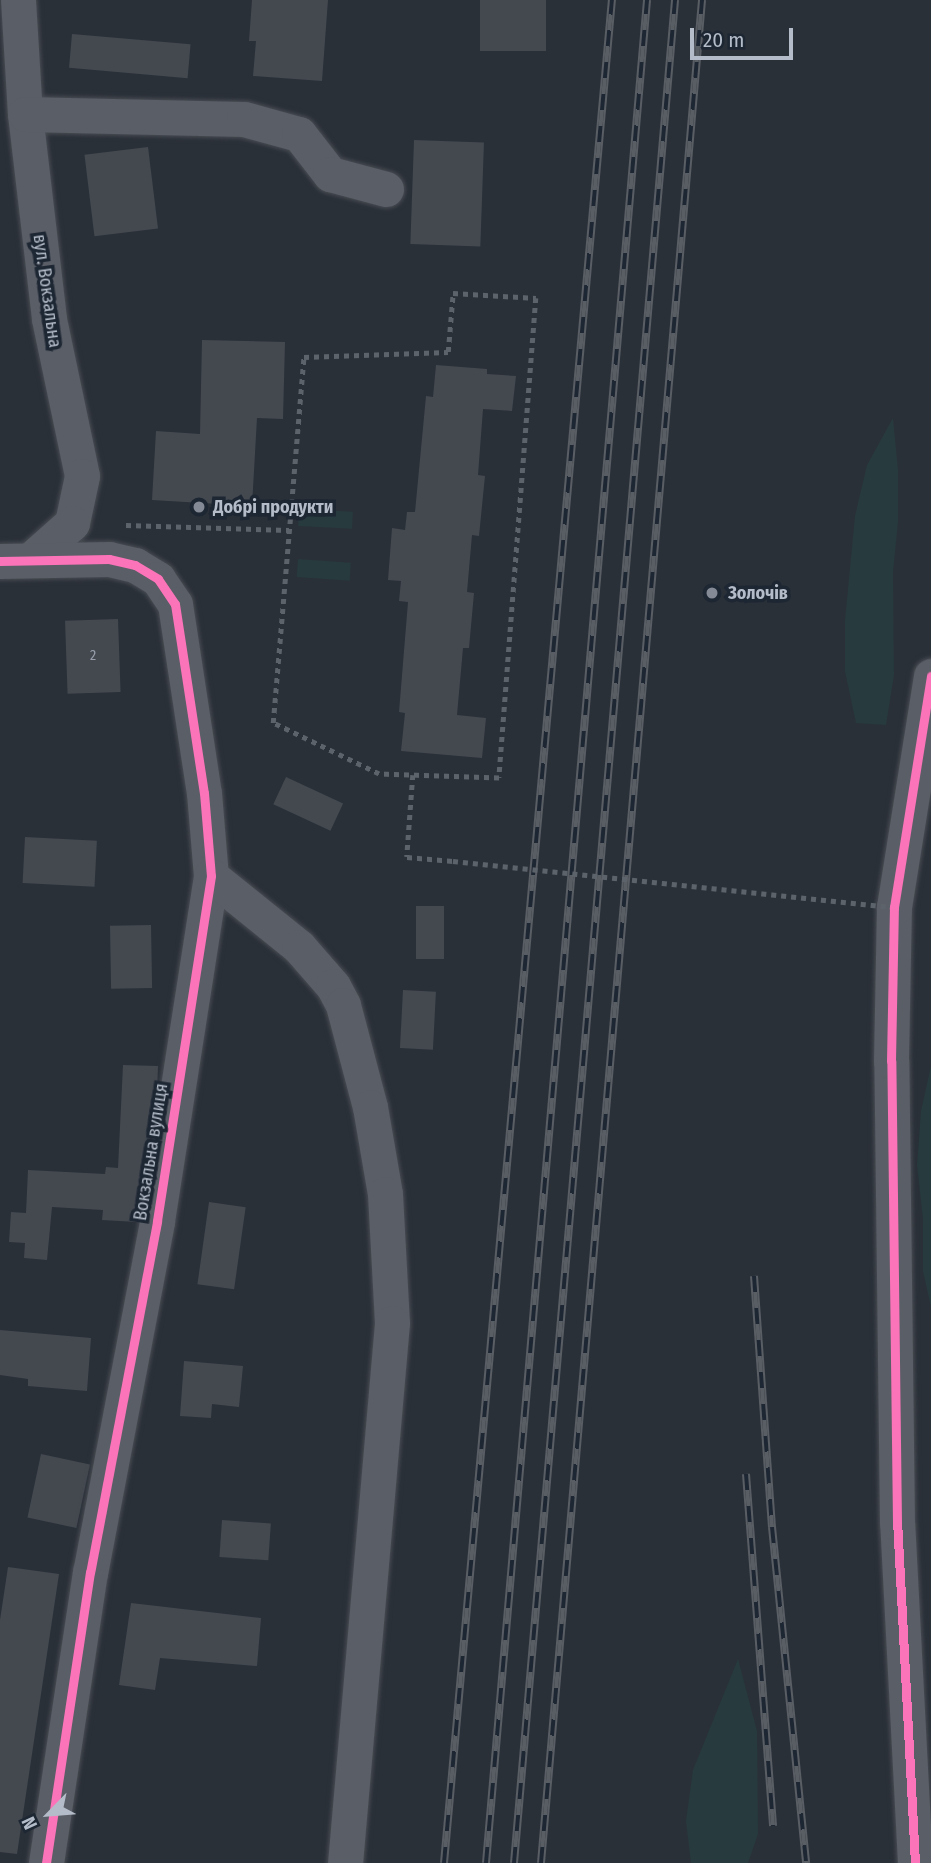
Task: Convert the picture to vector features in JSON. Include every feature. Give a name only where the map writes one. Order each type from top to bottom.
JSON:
[{"type":"street","name":"вул. Вокзальна","points":[[18,0],[25,114],[49,318],[82,476],[72,523]]},
{"type":"street","points":[[25,114],[244,119],[299,135],[330,174],[386,189]]},
{"type":"street","points":[[15,561],[72,523]]},
{"type":"street","name":"Вокзальна вулиця","points":[[15,561],[109,559],[135,565],[158,579],[175,604],[204,793],[211,876],[157,1223],[90,1572],[46,1863]]},
{"type":"street","points":[[915,1863],[897,1522],[891,1061],[894,907],[931,676]]},
{"type":"street","points":[[211,876],[299,947],[333,986],[343,1004],[370,1107],[384,1194],[392,1322],[345,1863]]},
{"type":"path","points":[[453,293],[536,298],[499,778],[379,774],[273,723],[289,530],[304,356],[448,352],[453,293]]},
{"type":"path","points":[[72,523],[289,530]]},
{"type":"path","points":[[413,775],[407,856],[894,907]]},
{"type":"green space","points":[[893,418],[898,470],[898,522],[893,572],[894,675],[886,725],[856,723],[845,671],[845,620],[855,516],[867,465]]},
{"type":"green space","points":[[299,509],[353,512],[352,529],[298,526]]},
{"type":"green space","points":[[298,559],[351,563],[350,581],[297,577]]},
{"type":"green space","points":[[931,1066],[931,1307],[923,1271],[923,1219],[917,1165],[921,1111]]},
{"type":"green space","points":[[738,1659],[757,1731],[758,1834],[748,1863],[691,1863],[686,1821],[693,1770]]},
{"type":"building","points":[[252,0],[328,0],[322,81],[253,76],[256,41],[249,41]]},
{"type":"building","points":[[480,0],[546,0],[546,51],[480,51]]},
{"type":"building","points":[[72,34],[191,44],[188,78],[69,68]]},
{"type":"building","points":[[414,140],[484,142],[480,246],[410,244]]},
{"type":"building","points":[[148,147],[158,228],[94,236],[84,155]]},
{"type":"building","points":[[202,340],[285,342],[283,419],[257,418],[252,506],[152,500],[156,431],[200,434]]},
{"type":"building","points":[[436,365],[487,369],[487,374],[516,376],[512,411],[483,409],[478,475],[485,476],[479,536],[472,535],[467,592],[474,593],[469,648],[463,648],[457,715],[486,718],[482,758],[401,751],[405,713],[399,712],[408,602],[399,601],[401,581],[388,580],[392,528],[405,530],[407,512],[415,512],[426,396],[433,397]]},
{"type":"building","points":[[118,619],[121,692],[68,694],[65,621]]},
{"type":"building","points":[[286,777],[343,804],[330,831],[273,804]]},
{"type":"building","points":[[25,837],[97,841],[94,887],[23,883]]},
{"type":"building","points":[[416,906],[444,906],[444,959],[416,959]]},
{"type":"building","points":[[151,925],[152,988],[111,989],[110,926]]},
{"type":"building","points":[[403,990],[436,992],[433,1050],[400,1048]]},
{"type":"building","points":[[123,1065],[158,1066],[157,1095],[150,1139],[147,1139],[137,1222],[102,1220],[103,1210],[52,1207],[47,1260],[24,1258],[25,1243],[9,1242],[11,1212],[26,1213],[28,1170],[105,1174],[106,1167],[118,1168]]},
{"type":"building","points":[[209,1202],[246,1207],[234,1289],[197,1284]]},
{"type":"building","points":[[0,1330],[91,1338],[87,1391],[28,1386],[28,1379],[0,1375]]},
{"type":"building","points":[[184,1361],[243,1366],[239,1407],[212,1404],[211,1418],[180,1416]]},
{"type":"building","points":[[41,1454],[90,1464],[76,1528],[27,1518]]},
{"type":"building","points":[[222,1520],[271,1523],[268,1560],[219,1557]]},
{"type":"building","points":[[8,1567],[59,1574],[17,1854],[0,1852],[0,1620]]},
{"type":"building","points":[[131,1603],[261,1618],[257,1666],[160,1658],[155,1690],[119,1685]]},
{"type":"railway","points":[[444,1863],[612,0]]},
{"type":"railway","points":[[486,1863],[647,0]]},
{"type":"railway","points":[[514,1863],[675,0]]},
{"type":"railway","points":[[541,1863],[702,0]]},
{"type":"railway","points":[[754,1276],[772,1527],[806,1863]]},
{"type":"railway","points":[[746,1474],[773,1826]]},
{"type":"cycle path","points":[[0,561],[109,559],[135,565],[158,579],[175,604],[204,793],[211,876],[157,1222],[90,1572],[46,1863]]},
{"type":"cycle path","points":[[915,1863],[897,1523],[891,1061],[894,907],[931,676]]},
{"type":"place","name":"Добрі продукти","points":[[199,507]]},
{"type":"place","name":"Золочів","points":[[712,593]]}]
